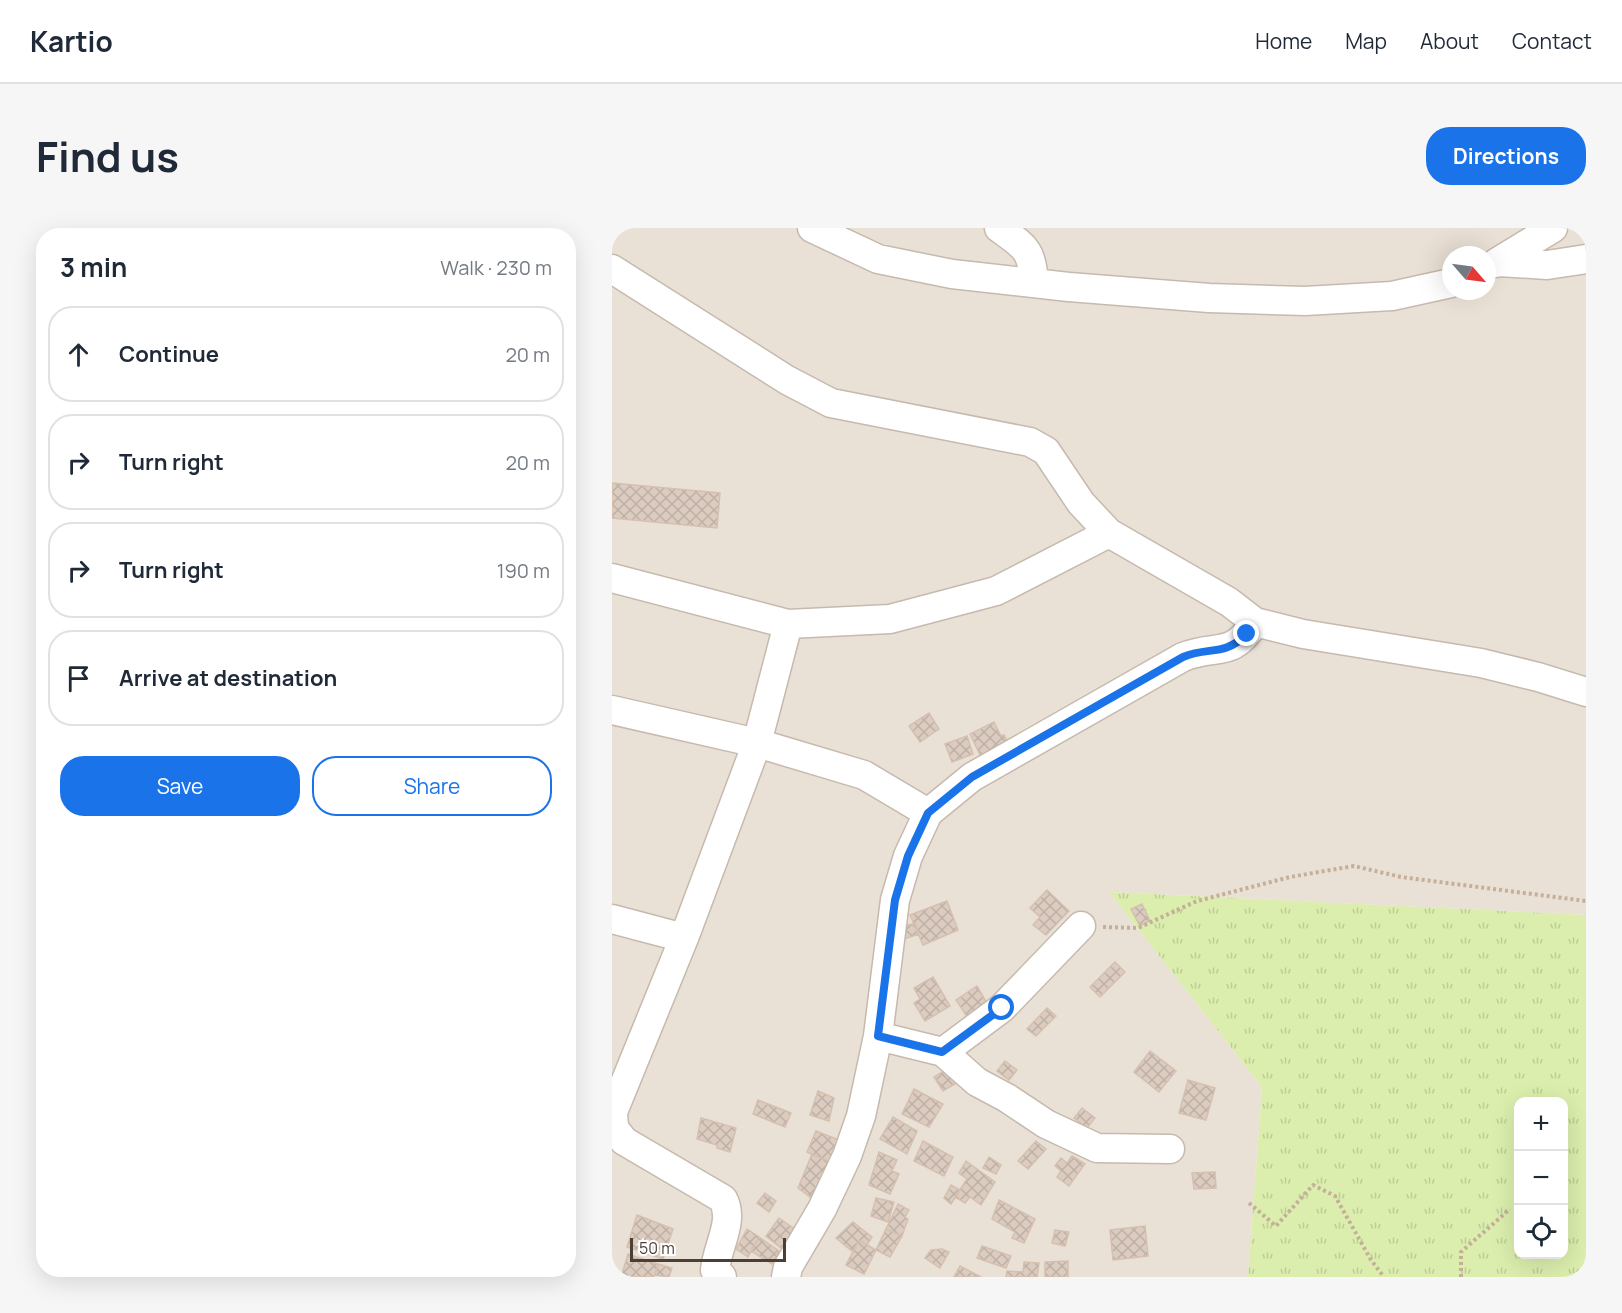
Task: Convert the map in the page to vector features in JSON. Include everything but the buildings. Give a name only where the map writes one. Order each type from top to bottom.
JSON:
[{"type":"street","points":[[812,228],[878,259],[952,274],[1034,283],[1209,298],[1305,301],[1392,296],[1442,284]]},
{"type":"street","points":[[999,228],[1022,244],[1033,261],[1034,283]]},
{"type":"street","points":[[1496,263],[1553,228]]},
{"type":"street","points":[[1496,265],[1547,265],[1586,259]]},
{"type":"street","points":[[612,268],[787,381],[831,403],[1030,442],[1046,452],[1081,503],[1109,533],[1229,602],[1255,622],[1303,634],[1480,663],[1538,677],[1586,692]]},
{"type":"street","points":[[612,578],[788,624],[890,619],[996,591],[1109,533]]},
{"type":"street","points":[[786,1277],[788,1267],[822,1209],[861,1116],[878,1036],[895,900],[908,856],[928,813],[972,777],[1183,657],[1201,651],[1221,651],[1237,644],[1255,622]]},
{"type":"street","points":[[722,1277],[715,1270],[716,1258],[728,1220],[728,1208],[723,1199],[624,1141],[614,1128],[613,1112],[684,938],[757,743],[788,624]]},
{"type":"street","points":[[612,710],[757,743],[864,775],[928,813]]},
{"type":"street","points":[[612,919],[684,938]]},
{"type":"street","points":[[942,1052],[1002,1008],[1081,926]]},
{"type":"street","points":[[878,1036],[942,1052],[977,1082],[1007,1098],[1046,1124],[1097,1148],[1170,1149]]},
{"type":"path","points":[[1081,926],[1138,928],[1197,901],[1290,877],[1354,866],[1401,877],[1586,901]]},
{"type":"path","points":[[1249,1203],[1276,1226],[1313,1185],[1335,1196],[1371,1260],[1384,1277]]},
{"type":"path","points":[[1461,1277],[1461,1252],[1510,1209]]},
{"type":"shaded area","points":[[612,228],[1586,228],[1586,915],[1109,892],[1262,1087],[1248,1277],[612,1277]]},
{"type":"green space","points":[[1109,892],[1586,915],[1586,1277],[1248,1277],[1262,1087]]},
{"type":"route","points":[[1002,1008],[942,1052],[878,1036],[895,900],[908,856],[928,813],[972,777],[1183,657],[1201,651],[1221,651],[1237,644],[1247,634]]}]
